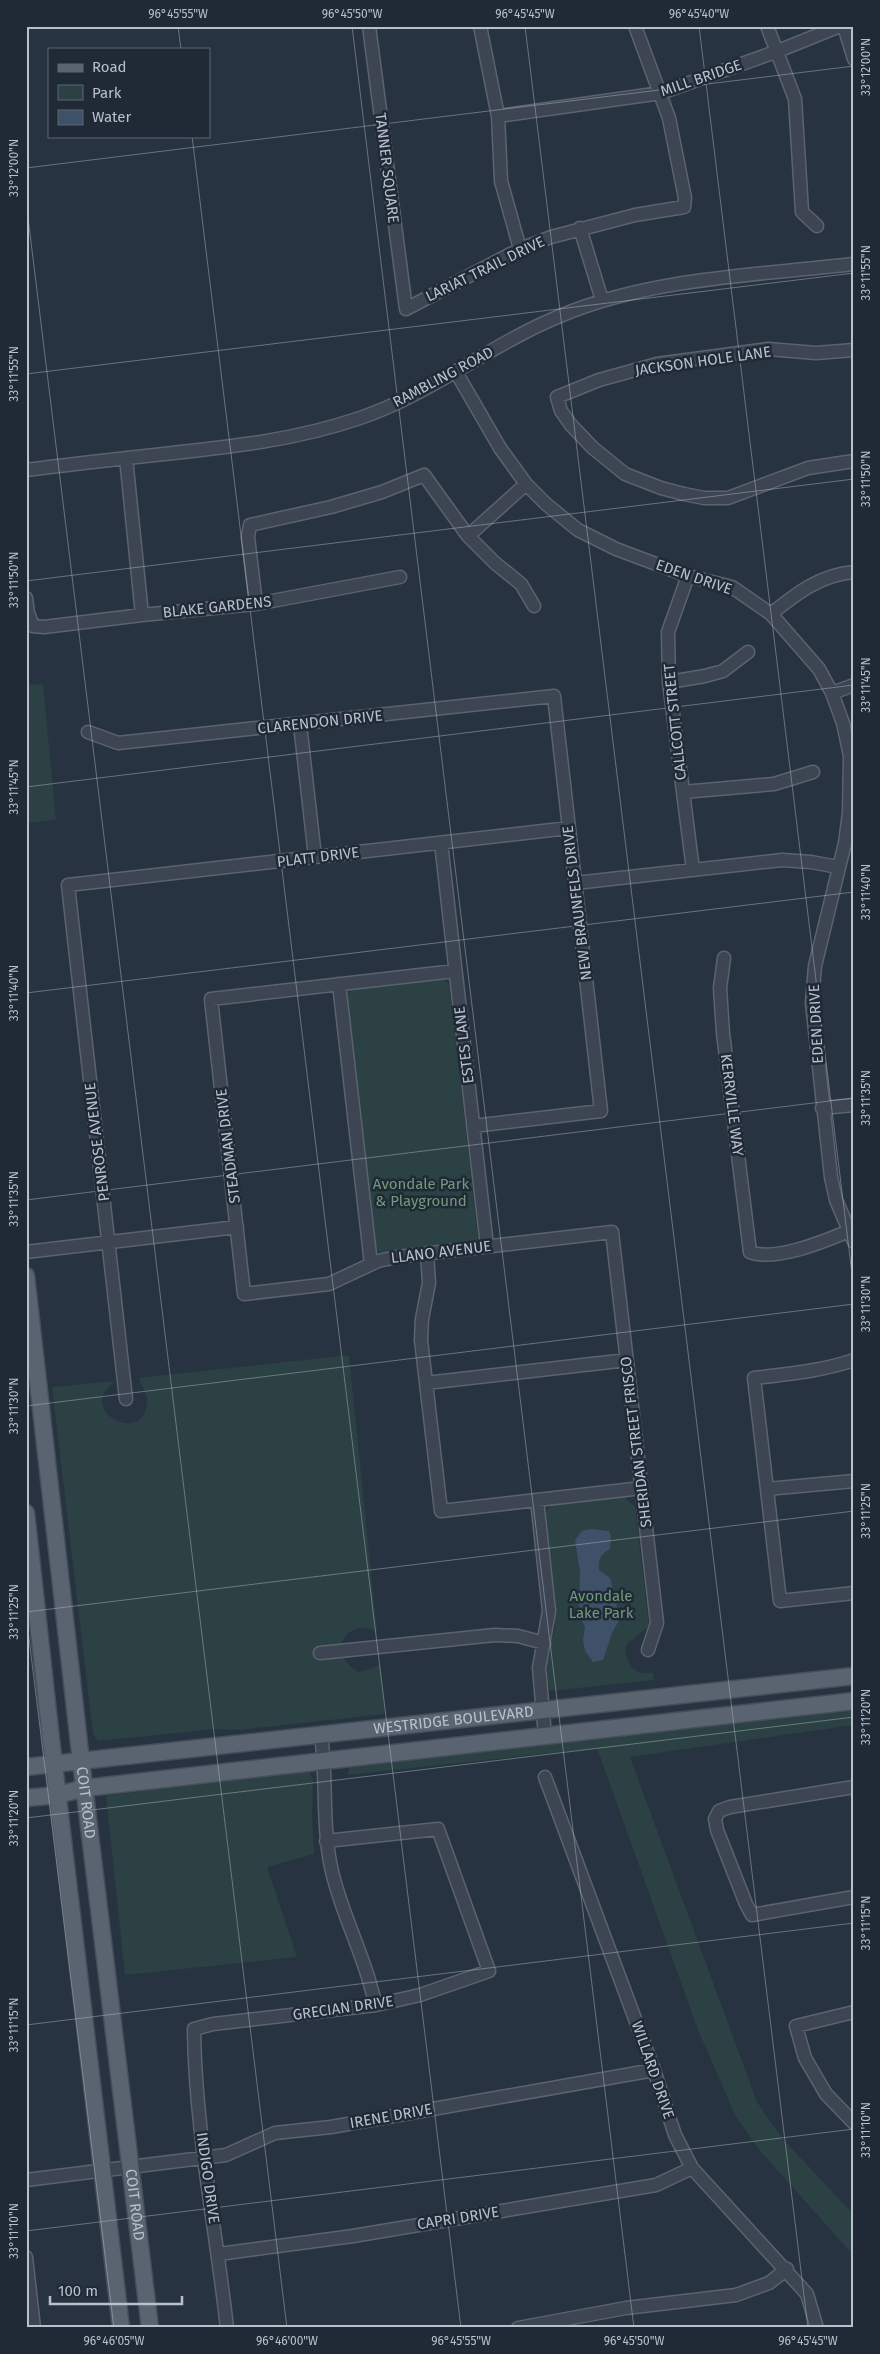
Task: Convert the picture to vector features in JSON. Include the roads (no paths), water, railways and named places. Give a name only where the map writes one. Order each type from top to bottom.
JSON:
[{"type":"main road","name":"COIT ROAD","points":[[26,1276],[81,1761],[150,2328]]},
{"type":"main road","name":"COIT ROAD","points":[[26,1513],[121,2328]]},
{"type":"main road","name":"WESTRIDGE BOULEVARD","points":[[26,1767],[854,1676]]},
{"type":"main road","name":"WESTRIDGE BOULEVARD","points":[[26,1798],[58,1795],[85,1788],[854,1700]]},
{"type":"street","name":"TANNER SQUARE","points":[[369,26],[406,309]]},
{"type":"street","points":[[480,26],[498,116],[501,181],[520,249]]},
{"type":"street","points":[[635,26],[660,93]]},
{"type":"street","points":[[767,26],[795,99],[802,212],[817,226]]},
{"type":"street","name":"MILL BRIDGE","points":[[498,116],[660,93],[778,51],[840,26]]},
{"type":"street","points":[[844,26],[854,59]]},
{"type":"street","name":"LARIAT TRAIL DRIVE","points":[[406,309],[520,249],[580,228],[635,215],[684,207],[685,198],[669,118],[660,93]]},
{"type":"street","points":[[580,228],[602,300]]},
{"type":"street","name":"RAMBLING ROAD","points":[[26,470],[246,445],[318,431],[362,418],[403,400],[456,372],[525,331],[602,300],[679,284],[854,264]]},
{"type":"street","name":"JACKSON HOLE LANE","points":[[854,350],[808,353],[768,349],[657,364],[599,380],[557,397],[561,411],[571,425],[593,448],[625,474],[661,488],[684,494],[704,498],[728,498],[808,468],[854,461]]},
{"type":"street","name":"EDEN DRIVE","points":[[456,372],[500,448],[526,484],[578,530],[616,549],[688,576],[732,587],[771,614],[819,668],[832,694],[843,723],[850,756],[849,813],[846,843],[822,931],[812,1003],[831,1178],[836,1200],[851,1236]]},
{"type":"street","points":[[126,458],[142,615]]},
{"type":"street","points":[[256,604],[248,537],[250,525],[331,507],[382,492],[424,475],[468,536],[495,563],[521,584],[534,606]]},
{"type":"street","points":[[468,536],[526,484]]},
{"type":"street","points":[[771,614],[804,588],[824,577],[854,572]]},
{"type":"street","name":"CALLCOTT STREET","points":[[688,576],[668,632],[669,682],[693,870]]},
{"type":"street","name":"BLAKE GARDENS","points":[[26,598],[28,613],[33,626],[44,628],[142,615],[256,604],[400,577]]},
{"type":"street","points":[[669,682],[723,671],[748,652]]},
{"type":"street","points":[[832,694],[854,685]]},
{"type":"street","name":"CLARENDON DRIVE","points":[[88,732],[118,743],[554,696]]},
{"type":"street","name":"NEW BRAUNFELS DRIVE","points":[[473,1126],[601,1111],[554,696]]},
{"type":"street","points":[[300,724],[315,857]]},
{"type":"street","points":[[682,792],[774,784],[813,772]]},
{"type":"street","name":"PLATT DRIVE","points":[[68,885],[569,828]]},
{"type":"street","name":"ESTES LANE","points":[[441,843],[487,1246]]},
{"type":"street","points":[[575,883],[782,860],[811,862],[838,867]]},
{"type":"street","name":"PENROSE AVENUE","points":[[68,885],[126,1400]]},
{"type":"street","name":"KERRVILLE WAY","points":[[724,958],[720,988],[723,1033],[750,1252],[757,1255],[771,1254],[851,1236]]},
{"type":"street","points":[[371,1264],[339,984],[455,971]]},
{"type":"street","name":"STEADMAN DRIVE","points":[[244,1294],[211,999],[339,984]]},
{"type":"street","points":[[822,1108],[854,1105]]},
{"type":"street","points":[[26,1252],[237,1227]]},
{"type":"street","name":"LLANO AVENUE","points":[[244,1294],[323,1285],[342,1279],[371,1264],[391,1258],[612,1232]]},
{"type":"street","name":"SHERIDAN STREET FRISCO","points":[[612,1232],[658,1624],[648,1650]]},
{"type":"street","points":[[427,1253],[429,1283],[421,1331],[441,1511],[642,1488]]},
{"type":"street","points":[[426,1383],[627,1360]]},
{"type":"street","points":[[854,1360],[828,1368],[754,1378],[780,1601],[854,1592]]},
{"type":"street","points":[[767,1489],[854,1481]]},
{"type":"street","points":[[537,1500],[549,1611],[539,1668],[545,1736]]},
{"type":"street","points":[[320,1653],[496,1635],[518,1636],[544,1643]]},
{"type":"street","points":[[321,1734],[325,1761],[326,1841],[336,1890],[365,1966],[376,2005]]},
{"type":"street","name":"WILLARD DRIVE","points":[[545,1777],[654,2070],[675,2135],[692,2168],[807,2294],[817,2328]]},
{"type":"street","points":[[854,1787],[730,1807],[719,1811],[716,1819],[717,1830],[752,1915],[854,1897]]},
{"type":"street","name":"GRECIAN DRIVE","points":[[194,2029],[213,2024],[376,2005],[420,1995],[489,1971],[438,1829],[326,1841]]},
{"type":"street","points":[[854,2012],[796,2026],[805,2058],[826,2094],[854,2123]]},
{"type":"street","name":"INDIGO DRIVE","points":[[194,2029],[194,2054],[204,2159],[219,2254],[227,2328]]},
{"type":"street","name":"IRENE DRIVE","points":[[26,2180],[226,2156],[275,2133],[331,2127],[654,2070]]},
{"type":"street","name":"CAPRI DRIVE","points":[[219,2254],[353,2236],[656,2185],[692,2168]]},
{"type":"street","points":[[26,2257],[31,2323]]},
{"type":"street","points":[[518,2328],[626,2308],[736,2295],[769,2283],[787,2270]]},
{"type":"water","points":[[591,1529],[609,1531],[611,1536],[610,1549],[601,1557],[599,1570],[610,1578],[620,1619],[612,1633],[603,1660],[593,1662],[585,1651],[583,1640],[585,1627],[579,1614],[580,1572],[575,1540],[582,1531]]},
{"type":"park label","name":"Avondale Park & Playground","points":[[421,1192]]},
{"type":"park label","name":"Avondale Lake Park","points":[[601,1604]]}]
